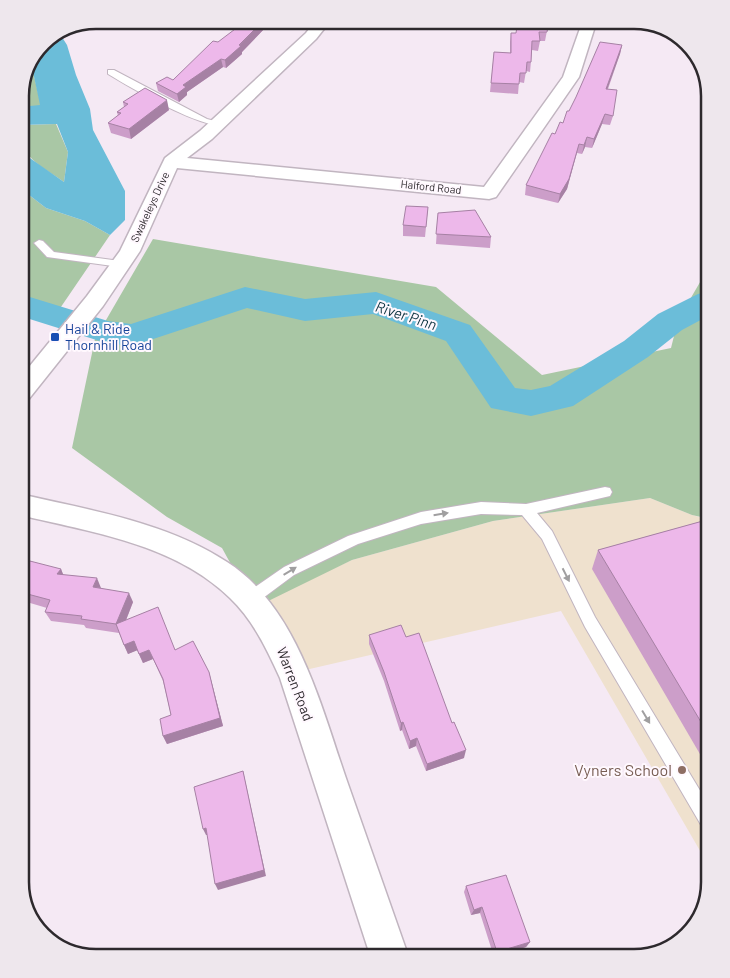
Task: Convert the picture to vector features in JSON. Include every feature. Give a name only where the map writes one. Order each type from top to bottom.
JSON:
[{"type":"street","name":"Swakeleys Drive","points":[[29,383],[88,310],[130,251],[171,162],[219,123],[317,29]]},
{"type":"street","name":"Halford Road","points":[[171,162],[489,193],[571,77],[587,29]]},
{"type":"street","name":"Warren Road","points":[[29,506],[130,532],[186,553],[220,572],[250,599],[280,644],[296,678],[387,949]]},
{"type":"lane","points":[[111,72],[205,121],[219,123]]},
{"type":"lane","points":[[39,243],[51,255],[120,264]]},
{"type":"lane","points":[[250,599],[289,571],[353,540],[421,518],[481,508],[526,510],[605,492]]},
{"type":"lane","points":[[526,510],[547,535],[590,622],[701,809]]},
{"type":"shaded area","name":"Vyners School","points":[[650,498],[701,518],[701,852],[561,611],[301,671],[265,600],[352,560],[493,521]]},
{"type":"green space","points":[[33,72],[41,106],[29,107],[29,92]]},
{"type":"green space","points":[[56,124],[68,152],[64,182],[39,165],[29,155],[29,125]]},
{"type":"green space","points":[[29,195],[46,208],[85,221],[110,235],[50,323],[29,315]]},
{"type":"green space","points":[[153,239],[436,287],[542,375],[671,348],[678,320],[701,280],[701,517],[650,498],[493,521],[352,560],[256,607],[222,548],[167,517],[72,448],[95,339]]},
{"type":"water","points":[[63,38],[67,45],[76,75],[90,109],[93,130],[125,191],[125,220],[110,235],[85,221],[46,208],[29,195],[29,157],[64,182],[68,152],[57,124],[29,125],[29,106],[40,105],[34,70],[48,48]]},
{"type":"building","points":[[235,29],[255,29],[239,45],[241,46],[225,60],[221,59],[183,85],[186,87],[177,94],[156,83],[167,77],[173,80],[213,41],[218,42]]},
{"type":"building","points":[[517,29],[548,29],[547,32],[539,32],[540,41],[532,41],[531,62],[527,62],[526,73],[520,73],[519,84],[491,83],[494,52],[511,53],[511,33],[516,33]]},
{"type":"building","points":[[600,42],[622,45],[606,89],[617,90],[613,116],[605,114],[594,139],[587,137],[584,145],[579,144],[569,179],[560,194],[526,185],[552,133],[555,134],[560,122],[563,123]]},
{"type":"building","points":[[145,88],[167,100],[129,129],[108,123],[121,113],[117,112],[128,104],[123,102]]},
{"type":"building","points":[[406,206],[428,207],[426,227],[403,225]]},
{"type":"building","points":[[475,210],[491,237],[436,234],[438,213]]},
{"type":"building","points":[[701,521],[701,722],[598,550]]},
{"type":"building","points":[[29,561],[61,569],[57,574],[97,578],[93,587],[129,593],[116,624],[81,619],[82,616],[45,612],[50,600],[29,594]]},
{"type":"building","points":[[158,607],[175,650],[193,641],[209,672],[220,718],[163,736],[160,719],[171,715],[163,679],[149,650],[139,654],[134,641],[124,645],[116,624]]},
{"type":"building","points":[[401,625],[406,637],[419,633],[452,723],[454,722],[466,750],[427,764],[417,738],[410,741],[403,722],[401,723],[369,635]]},
{"type":"building","points":[[243,771],[264,870],[215,884],[206,828],[203,829],[194,787]]},
{"type":"building","points":[[506,875],[530,942],[507,949],[496,949],[482,907],[474,910],[466,886]]},
{"type":"waterway","name":"River Pinn","points":[[29,308],[106,332],[132,335],[245,297],[305,310],[376,303],[458,333],[504,399],[531,403],[560,397],[636,349],[670,322],[701,306]]},
{"type":"place","name":"Hail & Ride Thornhill Road","points":[[55,337]]},
{"type":"place","name":"Vyners School","points":[[682,770]]}]
